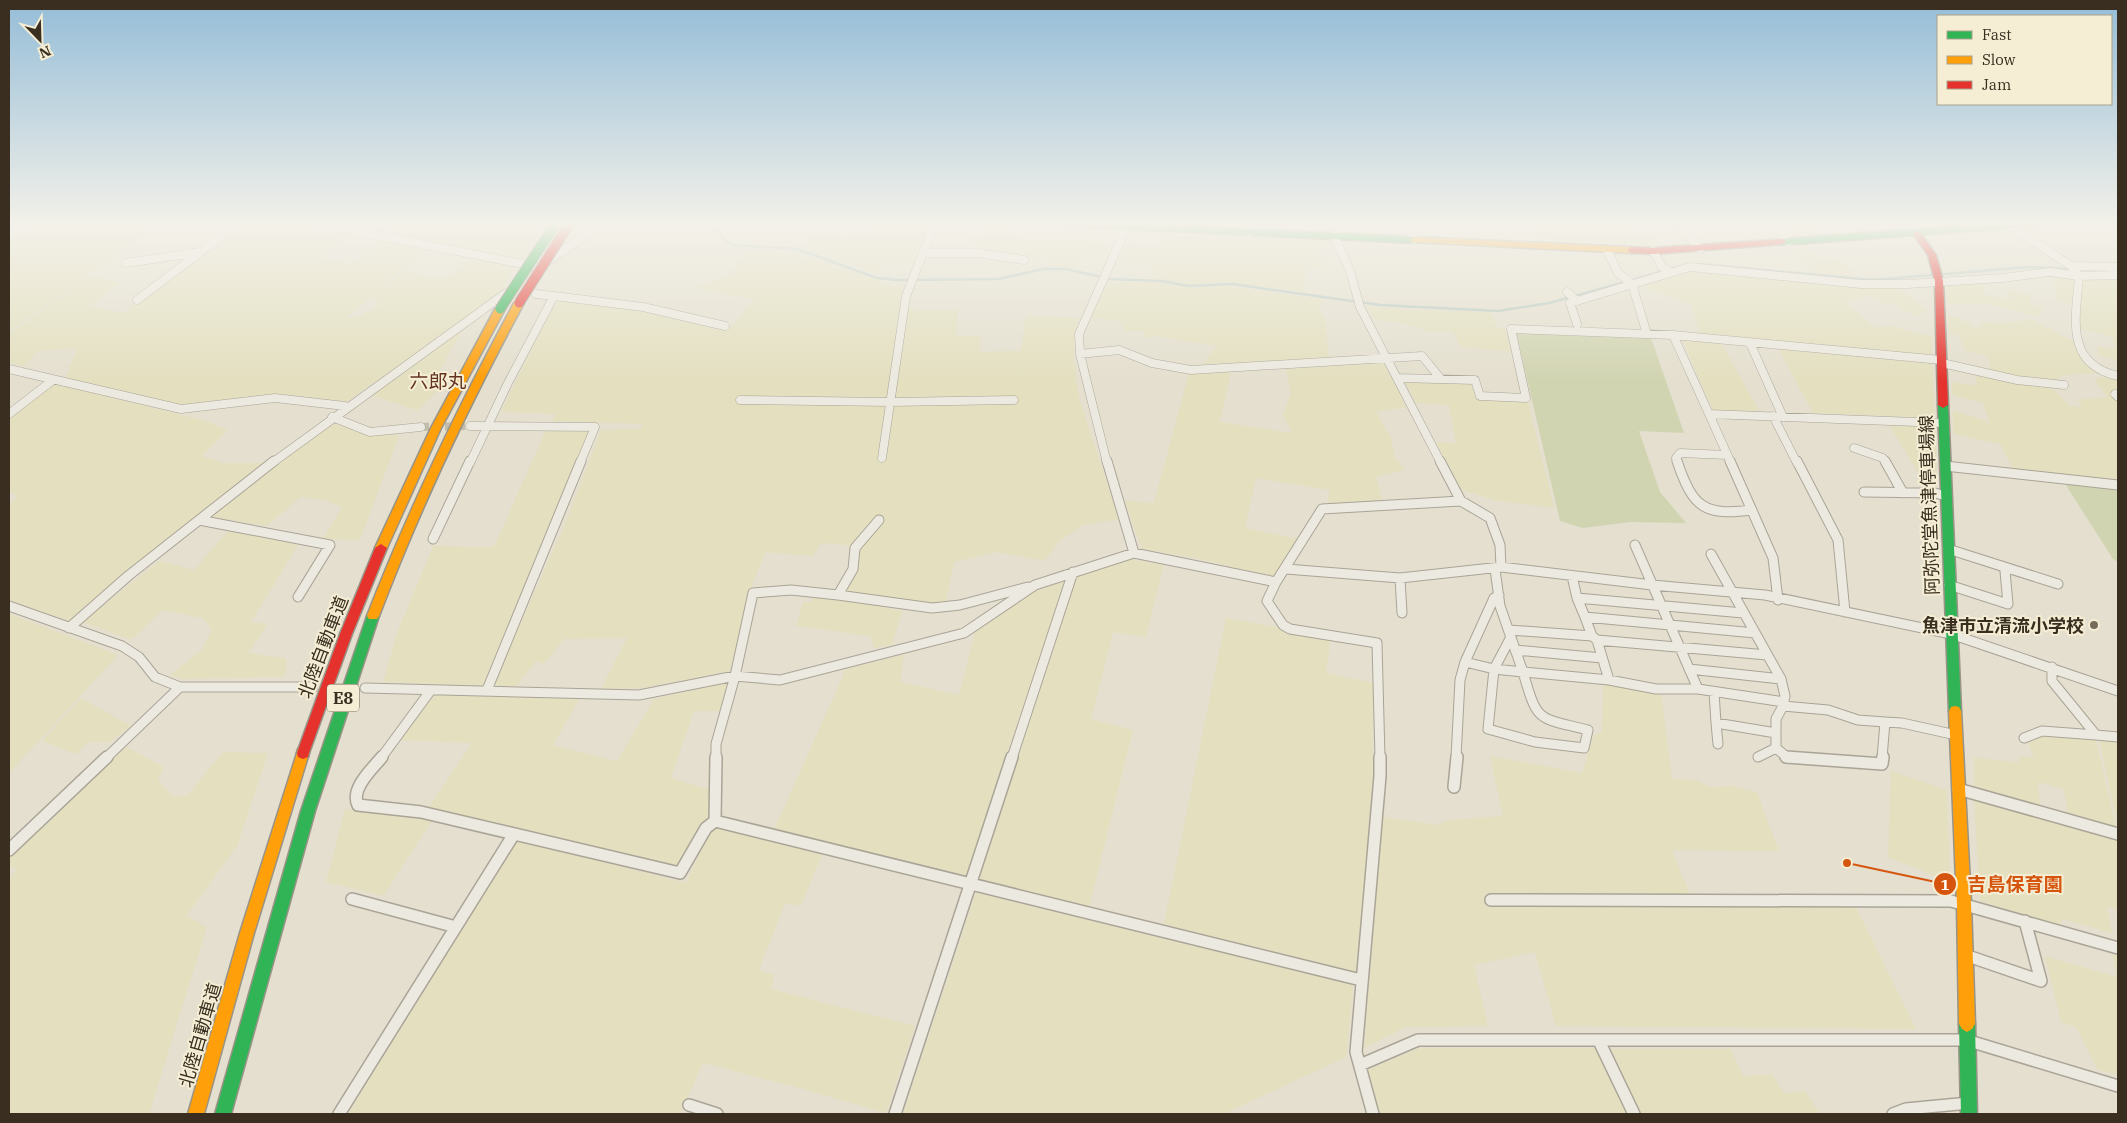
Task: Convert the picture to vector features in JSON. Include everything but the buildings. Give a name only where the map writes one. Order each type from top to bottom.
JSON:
[{"type":"main road","name":"北陸自動車道","points":[[196,1114],[281,819],[346,632],[410,480],[500,309],[522,275]]},
{"type":"main road","name":"北陸自動車道","points":[[223,1114],[304,820],[367,630],[436,464],[483,369],[537,275]]},
{"type":"main road","name":"阿弥陀堂魚津停車場線","points":[[1938,275],[1951,634],[1964,904],[1969,1108]]},
{"type":"street","points":[[137,300],[169,275]]},
{"type":"street","points":[[69,628],[128,576],[346,406],[483,312],[528,275]]},
{"type":"street","points":[[882,458],[906,296],[915,275]]},
{"type":"street","points":[[1107,275],[1086,314],[1080,334],[1080,354],[1098,433],[1134,553]]},
{"type":"street","points":[[1351,275],[1360,306],[1461,501],[1490,518],[1500,545],[1498,568],[1494,576],[1533,707],[1542,718],[1588,730],[1584,748],[1535,742],[1488,729],[1494,669],[1510,633]]},
{"type":"street","points":[[1621,275],[1632,284],[1647,334]]},
{"type":"street","points":[[1577,324],[1570,303],[1659,275]]},
{"type":"street","points":[[1784,275],[1861,284],[1907,284],[2019,275]]},
{"type":"street","points":[[2075,275],[2102,275]]},
{"type":"street","points":[[2079,276],[2077,311],[2074,325],[2077,342],[2100,372],[2118,376]]},
{"type":"street","points":[[1567,292],[1577,301]]},
{"type":"street","points":[[536,294],[642,306],[725,326]]},
{"type":"street","points":[[433,539],[488,425],[554,296]]},
{"type":"street","points":[[1398,378],[1475,380],[1480,396],[1526,398],[1512,329],[1673,335],[1942,362],[1989,373],[2012,381],[2039,385],[2064,385]]},
{"type":"street","points":[[1673,335],[1773,558],[1778,600]]},
{"type":"street","points":[[1750,343],[1783,417]]},
{"type":"street","points":[[1080,354],[1119,350],[1152,363],[1191,370],[1388,360],[1422,356],[1441,379]]},
{"type":"street","points":[[9,369],[181,409],[276,398],[298,399],[346,406]]},
{"type":"street","points":[[9,414],[53,380]]},
{"type":"street","points":[[740,400],[890,402],[1014,400]]},
{"type":"street","points":[[1709,414],[1943,423]]},
{"type":"street","points":[[1773,416],[1838,540],[1845,612]]},
{"type":"street","points":[[332,417],[370,432],[421,427]]},
{"type":"street","points":[[470,426],[596,427],[487,690]]},
{"type":"street","points":[[1854,448],[1883,458],[1903,493]]},
{"type":"street","points":[[1727,455],[1680,453],[1676,458],[1686,489],[1706,509],[1717,513],[1752,510]]},
{"type":"street","points":[[1944,466],[2118,485]]},
{"type":"street","points":[[1864,492],[1946,496]]},
{"type":"street","points":[[1373,1114],[1356,1052],[1380,776],[1377,643],[1290,629],[1283,625],[1267,600],[1276,582],[1286,569],[1322,509],[1461,501]]},
{"type":"street","points":[[199,520],[330,545],[298,597]]},
{"type":"street","points":[[838,595],[853,569],[856,548],[879,520]]},
{"type":"street","points":[[1635,545],[1698,689]]},
{"type":"street","points":[[1948,549],[2058,584]]},
{"type":"street","points":[[715,821],[716,744],[735,676],[754,593],[791,590],[932,608],[960,605],[1036,585],[1134,553],[1276,582]]},
{"type":"street","points":[[1711,554],[1781,679],[1785,696],[1776,719],[1776,748]]},
{"type":"street","points":[[1286,569],[1400,578],[1498,568],[1765,595],[1778,600],[1951,634],[2118,691]]},
{"type":"street","points":[[1949,585],[2008,604],[2005,571]]},
{"type":"street","points":[[894,1114],[972,884],[1073,572]]},
{"type":"street","points":[[1572,576],[1578,598],[1609,680]]},
{"type":"street","points":[[1400,578],[1402,613]]},
{"type":"street","points":[[365,688],[639,695],[735,676],[780,680],[964,633],[1036,585]]},
{"type":"street","points":[[1454,787],[1460,716],[1460,680],[1465,662],[1494,598],[1499,595]]},
{"type":"street","points":[[1578,598],[1743,613]]},
{"type":"street","points":[[9,606],[122,646],[139,657],[155,678],[180,687],[309,686]]},
{"type":"street","points":[[1585,617],[1755,633]]},
{"type":"street","points":[[1510,633],[1594,638],[1767,655]]},
{"type":"street","points":[[1515,650],[1602,658]]},
{"type":"street","points":[[1465,662],[1494,669],[1609,680],[1656,689],[1698,689],[1828,710],[1858,720],[1885,721],[1956,735]]},
{"type":"street","points":[[2052,667],[2052,681],[2096,735]]},
{"type":"street","points":[[1689,669],[1781,679]]},
{"type":"street","points":[[9,850],[180,687]]},
{"type":"street","points":[[431,690],[357,790],[355,798],[358,805],[421,812],[680,873],[706,828],[715,821]]},
{"type":"street","points":[[1714,692],[1718,744]]},
{"type":"street","points":[[1776,748],[1788,758],[1882,764],[1885,721]]},
{"type":"street","points":[[1716,723],[1776,733]]},
{"type":"street","points":[[2024,738],[2042,731],[2118,737]]},
{"type":"street","points":[[1758,757],[1776,748]]},
{"type":"street","points":[[1958,789],[2118,834]]},
{"type":"street","points":[[715,821],[1361,980]]},
{"type":"street","points":[[339,1114],[514,834]]},
{"type":"street","points":[[352,899],[456,928]]},
{"type":"street","points":[[1490,900],[1951,901],[2118,948]]},
{"type":"street","points":[[1965,955],[2041,981],[2025,921]]},
{"type":"street","points":[[1360,1065],[1418,1040],[1966,1040],[2118,1086]]},
{"type":"street","points":[[1599,1041],[1634,1114]]},
{"type":"street","points":[[689,1105],[718,1114]]},
{"type":"street","points":[[1892,1114],[1906,1109],[1969,1108]]},
{"type":"shaded area","points":[[9,275],[87,275],[9,332],[9,319],[12,315],[9,315]]},
{"type":"shaded area","points":[[174,275],[395,275],[345,319],[360,316],[378,306],[372,296],[399,275],[426,275],[444,279],[448,275],[510,275],[499,295],[346,402],[282,394],[182,405],[66,378],[77,348],[39,351],[24,366],[9,363],[9,334],[89,276],[120,283],[90,305],[123,313]]},
{"type":"shaded area","points":[[727,275],[865,275],[881,280],[880,285],[905,286],[898,306],[909,307],[919,311],[958,310],[956,336],[980,336],[980,352],[1021,351],[1025,319],[1030,316],[1078,318],[1073,354],[1079,398],[1119,519],[1083,525],[1057,543],[1045,561],[996,552],[954,562],[946,602],[932,604],[844,591],[858,570],[859,549],[850,545],[821,543],[813,556],[765,552],[751,589],[730,671],[641,688],[601,689],[627,638],[564,639],[544,664],[536,661],[516,687],[493,685],[566,522],[601,430],[640,429],[643,424],[552,421],[556,414],[501,412],[556,299],[611,304],[683,321],[724,328],[735,324],[753,299],[696,288]]},
{"type":"shaded area","points":[[1151,275],[1305,275],[1303,292],[1232,282],[1188,284],[1150,278]]},
{"type":"shaded area","points":[[1670,275],[1757,275],[1898,286],[1927,311],[1916,316],[1891,302],[1887,305],[1871,295],[1845,302],[1876,328],[1890,326],[1933,337],[1932,355],[1701,335],[1691,305],[1642,286]]},
{"type":"shaded area","points":[[2054,275],[2075,277],[2075,305],[2056,300]]},
{"type":"shaded area","points":[[2082,279],[2118,279],[2118,360],[2099,356],[2097,346],[2115,349],[2113,337],[2079,328]]},
{"type":"shaded area","points":[[1974,281],[1983,285],[1985,295],[2011,300],[2008,289],[2030,295],[2030,304],[2043,309],[2038,316],[1985,304],[1948,304],[1946,283]]},
{"type":"shaded area","points":[[1108,282],[1164,283],[1194,288],[1230,286],[1322,299],[1320,309],[1326,323],[1329,359],[1203,365],[1216,346],[1157,336],[1145,339],[1145,331],[1125,331],[1120,321],[1091,318]]},
{"type":"shaded area","points":[[1367,306],[1412,310],[1491,312],[1498,328],[1505,328],[1511,352],[1461,347],[1453,332],[1432,332],[1401,323],[1373,319]]},
{"type":"shaded area","points":[[1948,315],[1967,321],[1971,327],[1981,328],[1981,322],[2002,323],[2030,319],[2074,341],[2097,373],[2062,375],[2054,382],[1992,373],[1986,355],[1966,351],[1959,336],[1949,333]]},
{"type":"shaded area","points":[[463,329],[436,377],[439,390],[417,410],[371,395]]},
{"type":"shaded area","points":[[1682,339],[1722,344],[1760,413],[1713,411]]},
{"type":"shaded area","points":[[1778,348],[1932,362],[1935,418],[1813,413]]},
{"type":"shaded area","points":[[1384,363],[1406,407],[1376,412],[1391,438],[1395,457],[1405,470],[1376,477],[1382,500],[1328,504],[1329,490],[1256,478],[1245,528],[1298,539],[1276,574],[1270,576],[1191,557],[1142,549],[1125,501],[1154,503],[1189,373],[1231,372],[1220,422],[1292,433],[1283,415],[1291,394],[1286,369]]},
{"type":"shaded area","points":[[1974,372],[1989,375],[2008,383],[2046,387],[2056,391],[2069,406],[2082,407],[2078,399],[2108,398],[2094,379],[2103,377],[2118,380],[2118,481],[2013,469],[2000,444],[1953,434],[1953,411],[1985,420],[1991,428],[1983,403],[1952,395],[1952,382],[1977,386]]},
{"type":"shaded area","points":[[1404,381],[1470,382],[1476,399],[1528,402],[1554,508],[1497,501],[1460,489],[1436,442],[1456,443],[1449,405],[1416,403]]},
{"type":"shaded area","points":[[54,383],[206,421],[228,430],[202,456],[224,463],[263,463],[69,621],[9,600],[9,504],[18,497],[9,491],[9,417]]},
{"type":"shaded area","points":[[330,423],[373,435],[399,435],[360,540],[323,539],[342,507],[328,501],[301,497],[266,526],[211,517]]},
{"type":"shaded area","points":[[1889,425],[1936,426],[1937,486],[1927,487]]},
{"type":"shaded area","points":[[546,430],[591,430],[485,686],[383,682],[398,631],[433,546],[494,547]]},
{"type":"shaded area","points":[[229,530],[298,545],[251,622],[268,624],[248,653],[285,658],[287,667],[284,677],[183,679],[170,675],[202,650],[212,629],[202,618],[163,610],[131,640],[83,622],[159,561],[194,570]]},
{"type":"shaded area","points":[[1130,559],[1164,565],[1146,637],[1113,632],[1091,719],[1133,730],[1089,907],[984,883],[979,878],[1078,574]]},
{"type":"shaded area","points":[[1060,580],[1066,580],[966,875],[774,830],[846,669],[904,655],[900,682],[959,695],[975,631],[1034,591]]},
{"type":"shaded area","points":[[813,597],[834,597],[902,611],[892,645],[874,648],[870,636],[796,626],[803,602],[811,602]]},
{"type":"shaded area","points":[[9,614],[118,655],[9,773]]},
{"type":"shaded area","points":[[1226,618],[1276,627],[1285,631],[1330,641],[1326,673],[1373,683],[1373,780],[1357,969],[1352,971],[1164,924]]},
{"type":"shaded area","points":[[727,683],[720,711],[694,711],[671,778],[711,790],[708,822],[701,824],[679,868],[429,807],[472,743],[400,740],[432,698],[437,695],[580,698],[553,745],[617,761],[654,699]]},
{"type":"shaded area","points":[[1603,683],[1661,694],[1672,779],[1697,780],[1709,787],[1732,786],[1757,792],[1779,851],[1672,850],[1694,905],[1856,907],[1916,1029],[1556,1026],[1535,952],[1474,965],[1488,1026],[1406,1027],[1364,1048],[1382,817],[1438,825],[1448,820],[1503,816],[1490,756],[1582,773],[1594,735],[1602,732]]},
{"type":"shaded area","points":[[81,698],[131,726],[110,742],[88,742],[76,754],[42,741]]},
{"type":"shaded area","points":[[2044,735],[2096,740],[2116,828],[2069,815],[2063,789],[2038,782],[2040,809],[1974,790],[1974,757],[2020,763],[2019,756],[2034,758],[2028,741]]},
{"type":"shaded area","points":[[2099,739],[2118,741],[2118,828]]},
{"type":"shaded area","points":[[122,745],[164,767],[158,779],[172,796],[187,796],[223,752],[268,753],[237,846],[186,916],[207,927],[149,1114],[9,1114],[9,878],[18,869],[9,866],[9,855]]},
{"type":"shaded area","points":[[1891,771],[1947,790],[1950,882],[1888,857]]},
{"type":"shaded area","points":[[1974,798],[2118,839],[2118,909],[2107,907],[2112,933],[2063,919],[2059,926],[1980,901]]},
{"type":"shaded area","points":[[345,809],[432,821],[383,896],[326,882]]},
{"type":"shaded area","points":[[715,826],[822,854],[801,906],[785,903],[759,970],[774,975],[771,989],[915,1026],[886,1113],[703,1063],[681,1112],[689,1114],[348,1114],[515,844],[521,841],[686,883],[710,831]]},
{"type":"shaded area","points":[[976,893],[1350,984],[1353,988],[1346,1057],[1224,1114],[903,1114]]},
{"type":"shaded area","points":[[2112,954],[2118,956],[2118,1075],[2098,1070],[2076,1027],[2061,1022],[2045,956],[2117,977]]},
{"type":"shaded area","points":[[1420,1048],[1596,1048],[1629,1114],[1379,1114],[1367,1070]]},
{"type":"shaded area","points":[[1611,1049],[1731,1049],[1743,1076],[1772,1074],[1784,1093],[1805,1091],[1820,1114],[1641,1114]]},
{"type":"green space","points":[[1516,331],[1651,338],[1684,433],[1639,431],[1660,492],[1686,523],[1630,522],[1583,528],[1560,521]]},
{"type":"green space","points":[[2062,479],[2118,485],[2118,562],[2113,559]]},
{"type":"waterway","points":[[870,275],[897,280],[998,279],[1015,275]]},
{"type":"waterway","points":[[1094,275],[1110,279],[1162,281],[1188,286],[1232,284],[1380,305],[1498,311],[1549,303],[1648,275]]},
{"type":"waterway","points":[[1823,275],[1872,280],[1928,275]]},
{"type":"tunnel","points":[[421,427],[470,426]]},
{"type":"tunnel","points":[[309,687],[365,688]]},
{"type":"traffic: fast","points":[[500,309],[522,275]]},
{"type":"traffic: fast","points":[[1943,405],[1955,711]]},
{"type":"traffic: fast","points":[[223,1114],[308,811],[373,616]]},
{"type":"traffic: fast","points":[[1967,1024],[1969,1114]]},
{"type":"traffic: slow","points":[[373,616],[405,536],[440,457],[519,303]]},
{"type":"traffic: slow","points":[[381,548],[436,428],[500,309]]},
{"type":"traffic: slow","points":[[1955,711],[1964,904],[1967,1024]]},
{"type":"traffic: slow","points":[[196,1114],[247,933],[303,753]]},
{"type":"traffic: jam","points":[[519,303],[537,275]]},
{"type":"traffic: jam","points":[[1937,275],[1943,405]]},
{"type":"traffic: jam","points":[[303,753],[346,634],[381,548]]},
{"type":"place","name":"魚津市立清流小学校","points":[[2094,625]]},
{"type":"place","name":"吉島保育園","points":[[1847,863]]},
{"type":"district","name":"六郎丸","points":[[438,381]]}]
